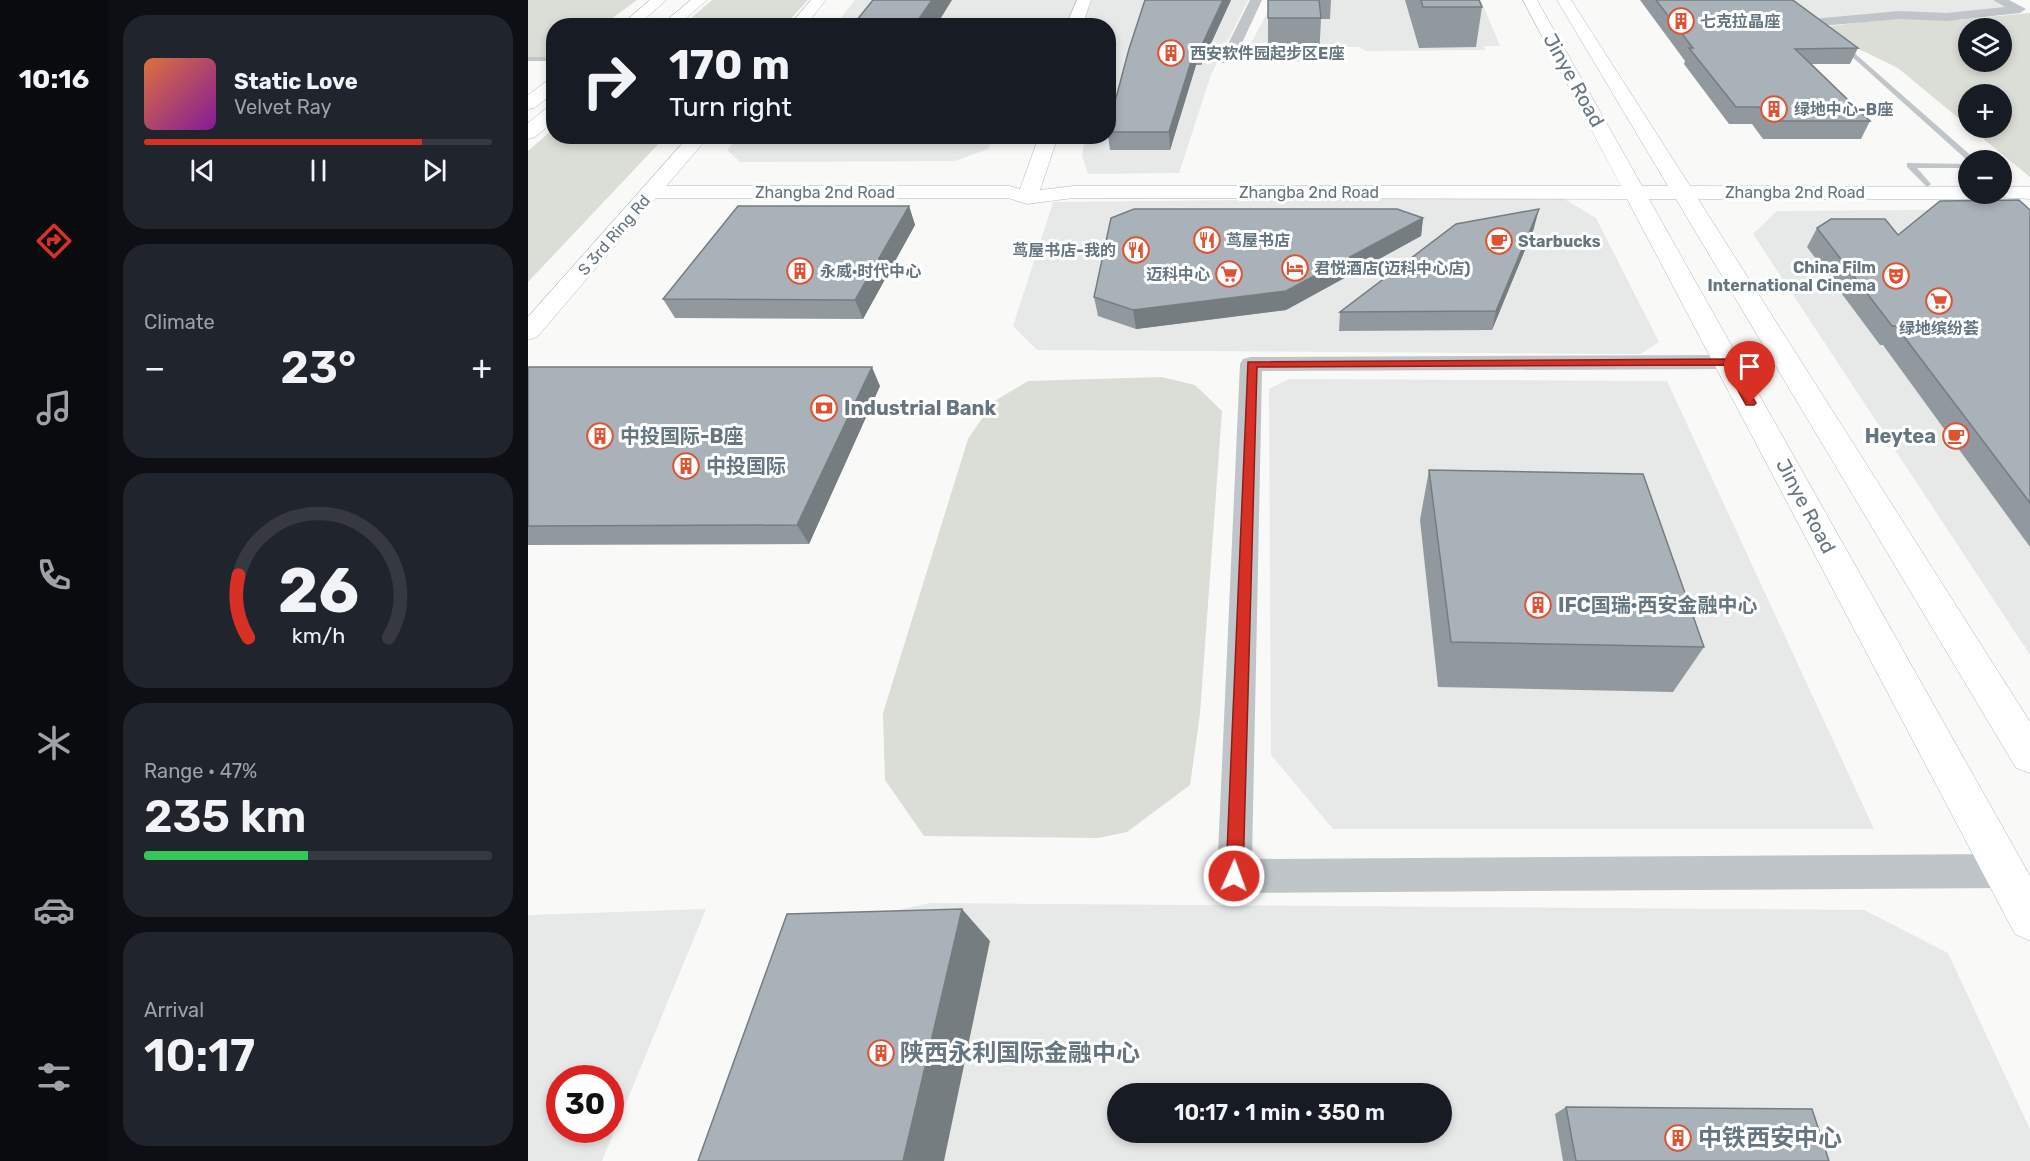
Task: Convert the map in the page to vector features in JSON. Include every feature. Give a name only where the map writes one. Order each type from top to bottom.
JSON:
[{"type":"main road","points":[[635,18],[653,0]]},
{"type":"main road","points":[[637,18],[659,0]]},
{"type":"main road","points":[[666,18],[687,0]]},
{"type":"main road","points":[[677,18],[700,0]]},
{"type":"main road","points":[[803,18],[819,0]]},
{"type":"main road","points":[[1077,18],[1084,0]]},
{"type":"main road","points":[[1089,18],[1095,0]]},
{"type":"main road","name":"Jinye Road","points":[[1530,0],[2030,918]]},
{"type":"main road","name":"Jinye Road","points":[[1564,0],[2030,756]]},
{"type":"main road","points":[[528,104],[546,90]]},
{"type":"main road","points":[[528,133],[546,118]]},
{"type":"main road","name":"S 3rd Ring Rd","points":[[528,332],[693,144]]},
{"type":"main road","points":[[1020,189],[1029,144]]},
{"type":"main road","points":[[1020,189],[1045,144]]},
{"type":"main road","name":"Zhangba 2nd Road","points":[[655,188],[1020,189],[1072,192],[1958,184]]},
{"type":"main road","points":[[2012,184],[2030,184]]},
{"type":"main road","name":"Zhangba 2nd Road","points":[[1681,188],[1958,193]]},
{"type":"main road","points":[[2012,193],[2030,193]]},
{"type":"street","points":[[1227,60],[1256,0]]},
{"type":"street","points":[[1770,0],[1810,23],[1821,26],[1899,15],[1947,17],[2020,9],[1999,0]]},
{"type":"street","points":[[1728,362],[1251,364],[1234,876],[2004,871]]},
{"type":"lane","points":[[1834,38],[1961,150]]},
{"type":"lane","points":[[528,59],[546,59]]},
{"type":"lane","points":[[1927,184],[1910,165],[1958,166]]},
{"type":"shaded area","points":[[528,0],[637,0],[613,18],[546,18],[546,57],[528,57]]},
{"type":"shaded area","points":[[712,0],[808,0],[791,18],[691,18]]},
{"type":"shaded area","points":[[855,0],[1248,0],[1211,75],[1179,173],[1088,174],[1082,156],[1084,144],[1116,144],[1116,18],[840,18]]},
{"type":"shaded area","points":[[1274,0],[1481,0],[1500,46],[1484,46],[1485,50],[1366,51],[1359,47],[1329,47],[1329,62],[1241,62]]},
{"type":"shaded area","points":[[1781,0],[1995,0],[2013,8],[1945,15],[1819,21]]},
{"type":"shaded area","points":[[2030,13],[2030,177],[2012,162],[2012,150],[1997,150],[1982,138],[2012,138],[2012,84],[1958,84],[1958,118],[1898,68],[1857,48],[1823,27],[1903,17],[1958,20],[1958,72],[2012,72],[2012,18],[1978,18]]},
{"type":"shaded area","points":[[546,135],[546,144],[658,144],[528,282],[528,151]]},
{"type":"shaded area","points":[[733,144],[990,144],[988,149],[955,161],[740,162],[727,150]]},
{"type":"shaded area","points":[[1561,197],[1596,218],[1659,342],[1640,354],[1037,350],[1013,326],[1053,202]]},
{"type":"shaded area","points":[[2030,209],[2030,655],[1753,234],[1777,211]]},
{"type":"shaded area","points":[[1161,377],[1195,385],[1222,411],[1200,714],[1190,785],[1127,832],[1098,838],[924,836],[885,780],[883,713],[968,439],[993,402],[1028,381]]},
{"type":"shaded area","points":[[1289,379],[1667,381],[1874,829],[1333,829],[1271,755],[1269,389]]},
{"type":"shaded area","points":[[930,903],[1864,910],[1948,953],[2030,1129],[2030,1161],[720,1161],[828,925]]},
{"type":"shaded area","points":[[706,909],[624,1108],[624,1065],[546,1065],[546,1143],[609,1143],[602,1161],[528,1161],[528,915]]},
{"type":"building","points":[[873,0],[932,0],[920,18],[858,18]]},
{"type":"building","points":[[1145,0],[1223,0],[1200,49],[1195,49],[1169,132],[1116,132],[1116,98]]},
{"type":"building","points":[[1268,0],[1319,0],[1321,18],[1268,18]]},
{"type":"building","points":[[1421,0],[1479,0],[1482,7],[1423,7]]},
{"type":"building","points":[[1656,0],[1794,1],[1858,48],[1795,49],[1870,121],[1771,121],[1759,107],[1736,107],[1689,48],[1693,48]]},
{"type":"building","points":[[2012,200],[2019,200],[2030,210],[2030,503],[1896,326],[1892,326],[1817,228],[1831,219],[1885,219],[1898,235],[1940,201],[1958,201],[1958,204],[2012,204]]},
{"type":"building","name":"永威·时代中心","points":[[738,206],[909,206],[855,300],[663,299]]},
{"type":"building","points":[[1134,209],[1397,209],[1423,218],[1286,291],[1133,310],[1094,297],[1111,218]]},
{"type":"building","points":[[1539,209],[1496,311],[1340,312],[1456,224]]},
{"type":"building","name":"中投国际","points":[[528,367],[872,367],[797,525],[528,526]]},
{"type":"building","points":[[1429,470],[1643,474],[1704,647],[1451,642]]},
{"type":"building","name":"陕西永利国际金融中心","points":[[962,909],[903,1161],[698,1161],[787,914]]},
{"type":"building","name":"中铁西安中心","points":[[1566,1107],[1812,1109],[1829,1161],[1576,1161]]},
{"type":"place","name":"七克拉晶座","points":[[1681,21]]},
{"type":"place","name":"西安软件园起步区E座","points":[[1171,53]]},
{"type":"place","name":"绿地中心-B座","points":[[1774,109]]},
{"type":"place","name":"茑屋书店","points":[[1207,240]]},
{"type":"place","name":"Starbucks","points":[[1499,241]]},
{"type":"place","name":"茑屋书店-我的","points":[[1136,250]]},
{"type":"place","name":"君悦酒店(迈科中心店)","points":[[1295,268]]},
{"type":"place","name":"永威·时代中心","points":[[800,271]]},
{"type":"place","name":"迈科中心","points":[[1229,274]]},
{"type":"place","name":"China Film International Cinema","points":[[1896,276]]},
{"type":"place","name":"绿地缤纷荟","points":[[1939,301]]},
{"type":"place","name":"Industrial Bank","points":[[824,408]]},
{"type":"place","name":"中投国际-B座","points":[[600,436]]},
{"type":"place","name":"Heytea","points":[[1956,436]]},
{"type":"place","name":"中投国际","points":[[686,466]]},
{"type":"place","name":"IFC国瑞·西安金融中心","points":[[1538,605]]},
{"type":"place","name":"陕西永利国际金融中心","points":[[881,1053]]},
{"type":"place","name":"中铁西安中心","points":[[1678,1138]]},
{"type":"route","points":[[1234,876],[1251,364],[1728,362],[1750,403]]}]
